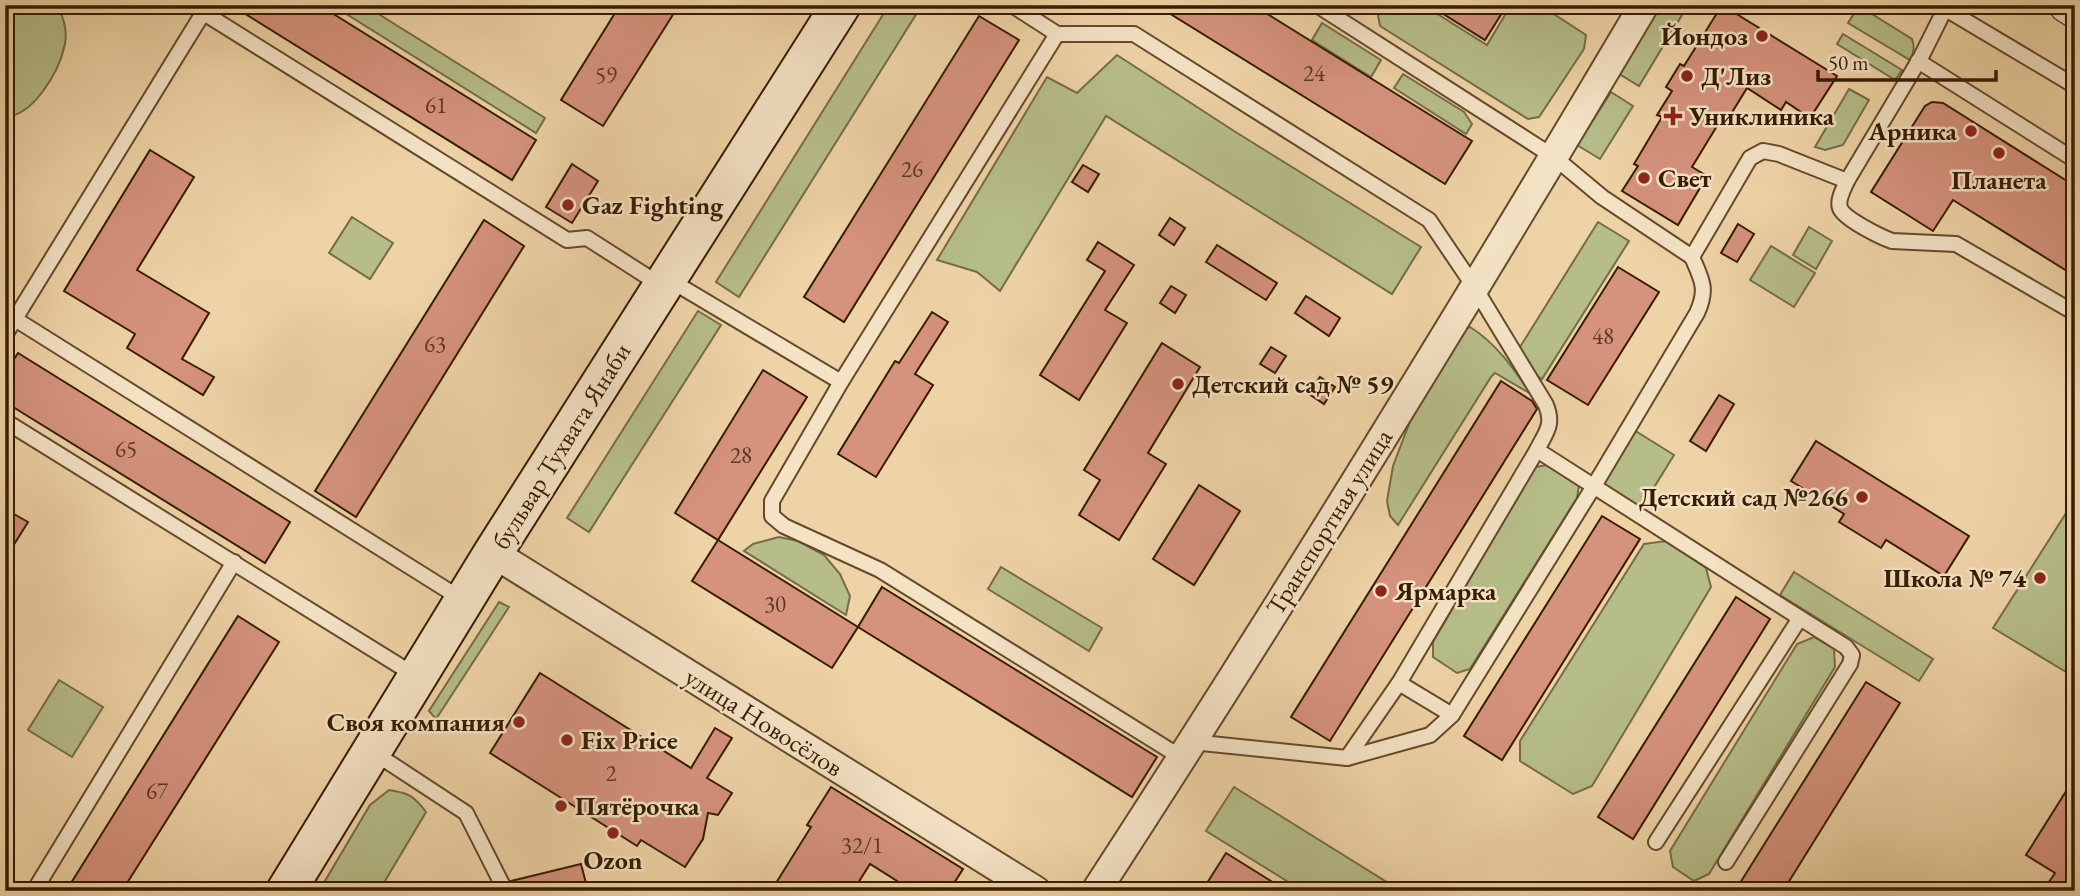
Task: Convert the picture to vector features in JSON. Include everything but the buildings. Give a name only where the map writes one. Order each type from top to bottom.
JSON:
[{"type":"main road","name":"бульвар Тухвата Янаби","points":[[286,891],[493,553],[841,5]]},
{"type":"street","name":"Транспортная улица","points":[[1096,891],[1475,288],[1644,5]]},
{"type":"street","points":[[2067,5],[2075,10]]},
{"type":"street","name":"улица Новосёлов","points":[[493,553],[1036,891]]},
{"type":"lane","points":[[1012,5],[1057,34],[1134,34],[1429,220],[1475,288],[1546,405],[1550,417],[1548,429],[1538,450],[1399,683],[1347,758]]},
{"type":"lane","points":[[1057,34],[841,382],[772,501],[772,516],[784,526],[880,570],[1187,750],[1347,758],[1430,735],[1452,715],[1697,313],[1703,299],[1703,285],[1692,257],[1602,197],[1554,157],[1317,5]]},
{"type":"lane","points":[[2075,86],[1944,7],[1918,61],[1847,180],[1840,201],[1840,209],[1847,216],[1892,241],[1956,244],[2075,313]]},
{"type":"lane","points":[[5,335],[206,9],[567,240],[587,238],[841,382]]},
{"type":"lane","points":[[1918,61],[2075,160]]},
{"type":"lane","points":[[1692,257],[1750,159],[1763,151],[1779,153],[1847,180]]},
{"type":"lane","points":[[15,320],[464,600]]},
{"type":"lane","points":[[5,421],[418,676]]},
{"type":"lane","points":[[1538,450],[1846,647],[1852,655],[1850,664],[1726,862]]},
{"type":"lane","points":[[34,891],[234,562]]},
{"type":"lane","points":[[1656,842],[1800,618]]},
{"type":"lane","points":[[1399,683],[1452,715]]},
{"type":"lane","points":[[372,751],[466,813],[505,890]]},
{"type":"green space","points":[[5,5],[57,5],[66,37],[61,58],[43,92],[25,109],[5,117]]},
{"type":"green space","points":[[332,5],[364,5],[545,118],[536,133]]},
{"type":"green space","points":[[889,5],[922,5],[739,297],[716,282]]},
{"type":"green space","points":[[1384,5],[1423,5],[1487,45],[1511,5],[1540,5],[1586,35],[1584,49],[1539,117],[1528,119],[1380,26],[1378,15]]},
{"type":"green space","points":[[1657,5],[1688,5],[1639,86],[1616,72]]},
{"type":"green space","points":[[1859,6],[1912,39],[1914,50],[1910,60],[1848,23]]},
{"type":"green space","points":[[1322,23],[1381,60],[1371,77],[1312,40]]},
{"type":"green space","points":[[1843,34],[1902,70],[1895,80],[1837,44]]},
{"type":"green space","points":[[1117,55],[1421,247],[1392,294],[1106,116],[1000,291],[977,272],[937,260],[1047,77],[1077,93]]},
{"type":"green space","points":[[1403,74],[1464,112],[1472,124],[1466,134],[1394,88]]},
{"type":"green space","points":[[1849,89],[1869,100],[1843,145],[1825,150],[1815,147]]},
{"type":"green space","points":[[1611,92],[1633,106],[1600,159],[1577,145]]},
{"type":"green space","points":[[352,217],[393,243],[370,279],[329,253]]},
{"type":"green space","points":[[1598,222],[1629,241],[1542,379],[1533,373],[1520,347]]},
{"type":"green space","points":[[1809,227],[1832,241],[1816,269],[1793,255]]},
{"type":"green space","points":[[1771,246],[1815,273],[1794,307],[1750,280]]},
{"type":"green space","points":[[698,311],[721,325],[589,532],[567,518]]},
{"type":"green space","points":[[1470,327],[1496,349],[1531,394],[1495,373],[1398,525],[1390,516],[1387,501],[1393,466],[1411,419],[1460,333]]},
{"type":"green space","points":[[1634,430],[1674,455],[1640,510],[1600,485]]},
{"type":"green space","points":[[1548,465],[1579,485],[1577,498],[1470,669],[1457,673],[1433,657],[1433,642],[1535,467]]},
{"type":"green space","points":[[2075,499],[2075,669],[2071,675],[1993,628]]},
{"type":"green space","points":[[779,537],[798,541],[824,555],[840,574],[850,596],[846,615],[744,551],[753,544]]},
{"type":"green space","points":[[1666,541],[1706,568],[1711,587],[1592,786],[1573,794],[1520,761],[1520,741],[1644,544]]},
{"type":"green space","points":[[1001,567],[1102,628],[1089,651],[988,589]]},
{"type":"green space","points":[[1794,572],[1933,659],[1919,681],[1780,595]]},
{"type":"green space","points":[[499,602],[509,607],[436,719],[429,711]]},
{"type":"green space","points":[[1814,637],[1834,649],[1835,667],[1709,874],[1694,881],[1673,867],[1670,851],[1797,644]]},
{"type":"green space","points":[[59,680],[103,707],[72,757],[28,730]]},
{"type":"green space","points":[[1234,787],[1393,886],[1391,891],[1303,891],[1206,831]]},
{"type":"green space","points":[[389,790],[410,796],[426,812],[379,891],[319,891],[370,805]]},
{"type":"place","name":"Йондоз","points":[[1762,36]]},
{"type":"place","name":"Д'Лиз","points":[[1687,76]]},
{"type":"place","name":"Униклиника","points":[[1673,116]]},
{"type":"place","name":"Арника","points":[[1971,131]]},
{"type":"place","name":"Планета","points":[[1999,153]]},
{"type":"place","name":"Свет","points":[[1644,178]]},
{"type":"place","name":"Gaz Fighting","points":[[568,205]]},
{"type":"place","name":"Детский сад № 59","points":[[1178,384]]},
{"type":"place","name":"Детский сад №266","points":[[1862,497]]},
{"type":"place","name":"Школа № 74","points":[[2040,578]]},
{"type":"place","name":"Ярмарка","points":[[1381,591]]},
{"type":"place","name":"Своя компания","points":[[519,722]]},
{"type":"place","name":"Fix Price","points":[[567,740]]},
{"type":"place","name":"Пятёрочка","points":[[561,806]]},
{"type":"place","name":"Ozon","points":[[613,833]]}]
